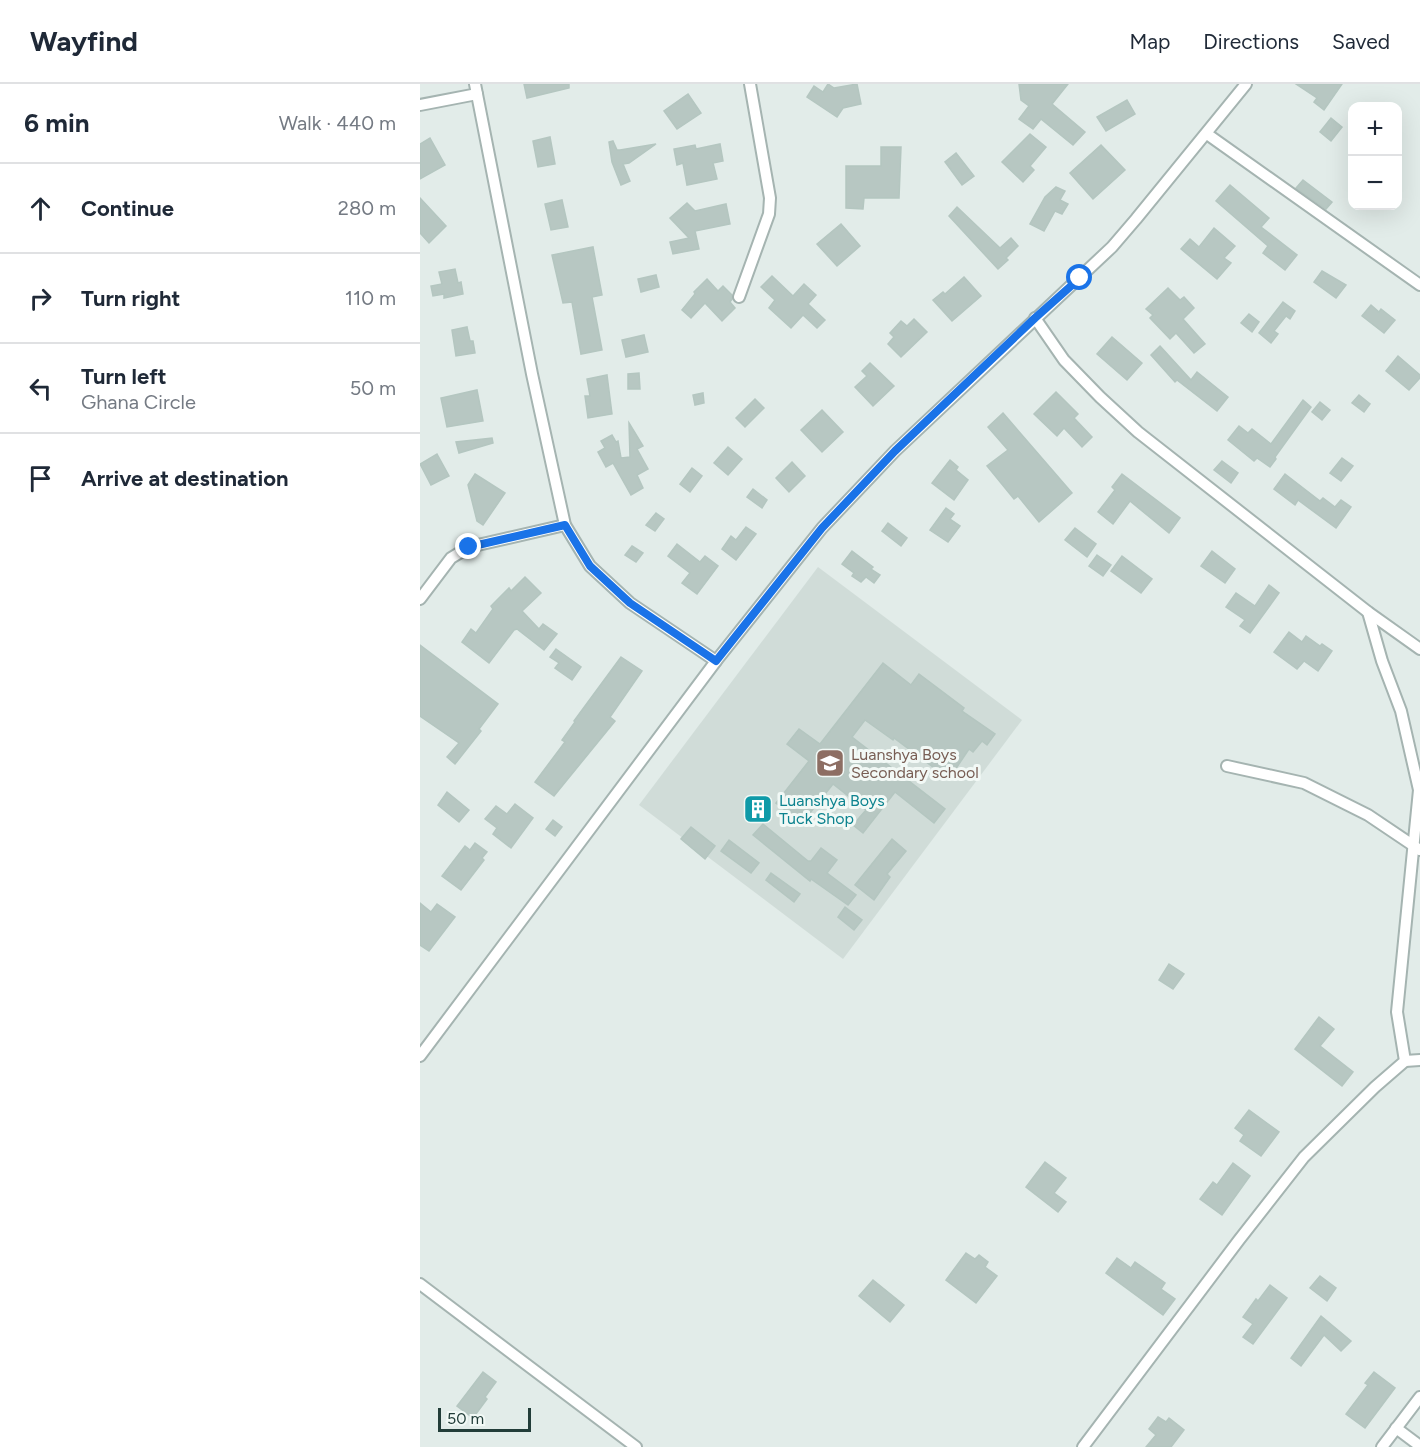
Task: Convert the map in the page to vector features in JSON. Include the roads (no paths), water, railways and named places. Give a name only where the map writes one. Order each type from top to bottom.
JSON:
[{"type":"street","points":[[739,297],[769,214],[767,179],[750,84]]},
{"type":"street","points":[[420,1056],[716,661],[822,528],[895,451],[1112,247],[1246,84]]},
{"type":"street","points":[[420,105],[476,89],[532,375],[565,525],[590,566],[630,603],[716,661]]},
{"type":"street","points":[[1207,134],[1420,285]]},
{"type":"street","points":[[1035,318],[1064,360],[1138,432],[1368,612],[1420,649]]},
{"type":"street","points":[[420,599],[451,558],[469,547],[565,525]]},
{"type":"street","points":[[1368,612],[1382,661],[1401,711],[1419,790],[1416,847],[1397,1012],[1405,1061]]},
{"type":"street","points":[[1227,766],[1304,783],[1368,815],[1416,847]]},
{"type":"street","points":[[1083,1447],[1304,1157],[1375,1087],[1405,1061],[1420,1060]]},
{"type":"street","points":[[420,1284],[636,1447]]},
{"type":"street","points":[[1382,1447],[1420,1397]]},
{"type":"street","points":[[1396,1428],[1420,1446]]},
{"type":"place","name":"Luanshya Boys Secondary school","points":[[830,763]]},
{"type":"place","name":"Luanshya Boys Tuck Shop","points":[[758,809]]}]
